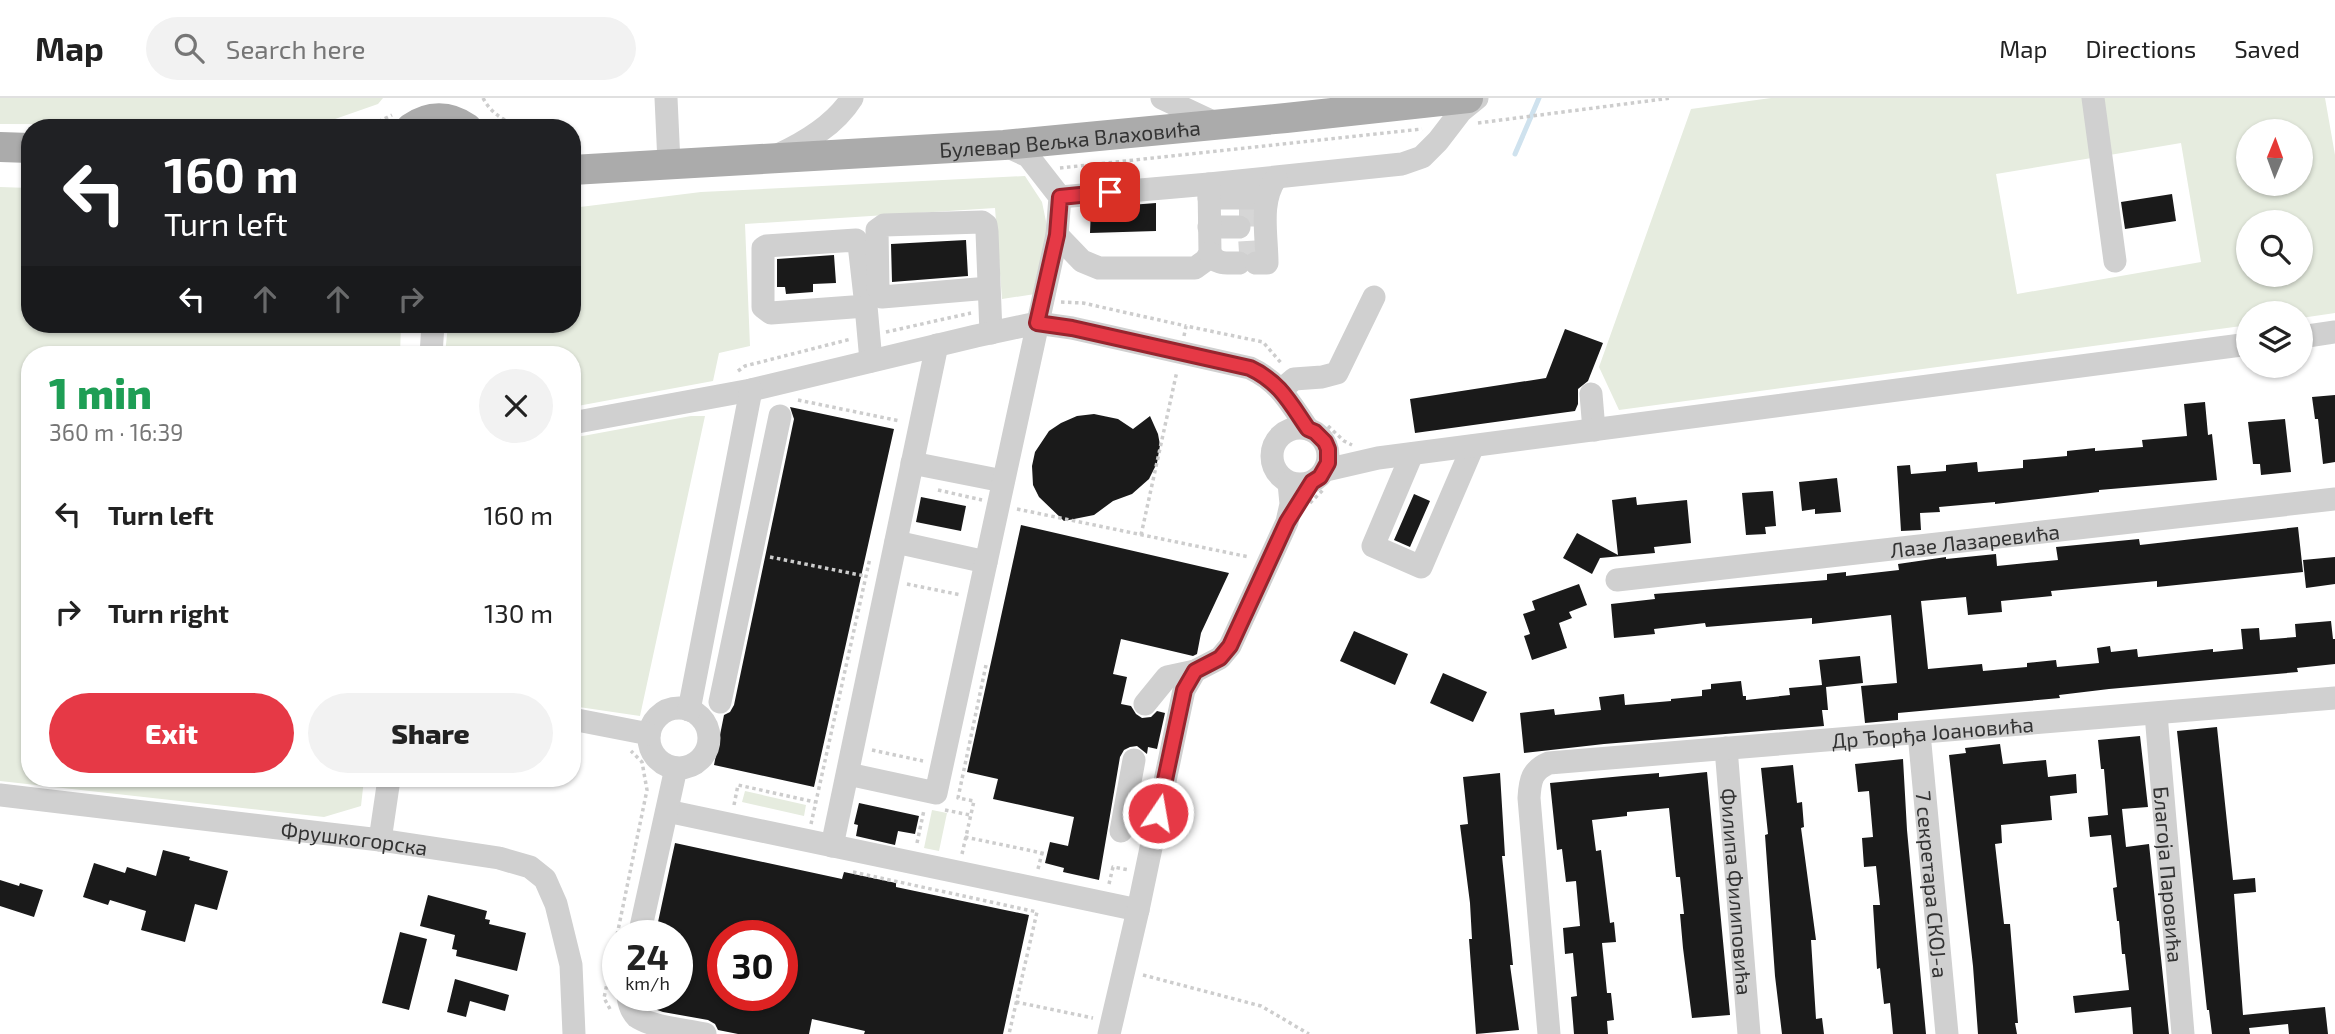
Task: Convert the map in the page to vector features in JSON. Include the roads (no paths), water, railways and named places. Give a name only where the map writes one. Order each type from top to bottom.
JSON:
[{"type":"main road","points":[[464,98],[467,119]]},
{"type":"main road","name":"Булевар Вељка Влаховића","points":[[581,169],[1004,145],[1220,125],[1285,108],[1468,98]]},
{"type":"main road","points":[[428,119],[449,119]]},
{"type":"main road","points":[[0,147],[21,148]]},
{"type":"main road","name":"Булевар Вељка Влаховића","points":[[581,155],[669,163]]},
{"type":"street","points":[[666,98],[669,163]]},
{"type":"street","points":[[769,159],[805,141],[825,127],[852,98]]},
{"type":"street","points":[[1162,98],[1220,125]]},
{"type":"street","points":[[1060,197],[1209,206],[1258,213],[1422,157],[1461,111],[1477,98]]},
{"type":"street","points":[[2093,98],[2115,261]]},
{"type":"street","points":[[1038,169],[1038,155],[1043,148],[1057,140]]},
{"type":"street","points":[[848,774],[936,793],[953,767],[978,599],[1057,235],[1060,197],[1028,156],[1004,145]]},
{"type":"street","points":[[1209,206],[1258,213]]},
{"type":"street","points":[[1057,235],[1082,261],[1099,268],[1187,270],[1201,265],[1210,253],[1209,206]]},
{"type":"street","points":[[1210,253],[1251,257],[1258,213]]},
{"type":"street","points":[[989,288],[882,296],[878,290],[877,230],[884,225],[982,222],[986,225],[987,232],[991,333]]},
{"type":"street","points":[[866,306],[771,313],[765,311],[763,248],[856,240],[859,244],[866,306],[871,361]]},
{"type":"street","points":[[1284,394],[1294,379],[1337,373],[1374,297]]},
{"type":"street","points":[[581,421],[751,390],[1037,323],[1072,328],[1250,368],[1266,375],[1284,394],[1299,429]]},
{"type":"street","points":[[2313,335],[2335,332]]},
{"type":"street","points":[[832,846],[854,746],[877,578],[896,542],[937,345]]},
{"type":"street","points":[[1144,704],[1167,677],[1195,671],[1220,658],[1230,646],[1287,522],[1322,467],[1321,436],[1299,429],[1283,434],[1274,445],[1272,460],[1278,474],[1289,482],[1305,485],[1322,467],[1372,459],[2236,346]]},
{"type":"street","points":[[689,710],[704,620],[751,390]]},
{"type":"street","points":[[1591,394],[1594,430]]},
{"type":"street","points":[[720,702],[780,416]]},
{"type":"street","points":[[1412,454],[1373,546],[1421,567],[1473,446]]},
{"type":"street","points":[[910,473],[1003,481]]},
{"type":"street","points":[[1287,522],[1291,504],[1289,482]]},
{"type":"street","points":[[733,485],[765,490]]},
{"type":"street","name":"Лазе Лазаревића","points":[[1617,580],[2335,499]]},
{"type":"street","points":[[896,542],[986,562]]},
{"type":"street","points":[[704,620],[736,626]]},
{"type":"street","points":[[1110,1028],[1138,910],[1184,690],[1195,671]]},
{"type":"street","name":"Др Ђорђа Јоановића","points":[[1549,1034],[1529,798],[1534,772],[1549,763],[2335,698]]},
{"type":"street","points":[[680,708],[689,710],[706,725],[709,741],[698,761],[676,768],[659,760],[650,744],[649,734],[663,713],[680,708]]},
{"type":"street","name":"Благоја Паровића","points":[[2157,714],[2183,1034]]},
{"type":"street","points":[[581,721],[649,734]]},
{"type":"street","name":"7 секретара СКОЈ-а","points":[[1919,733],[1947,1034]]},
{"type":"street","name":"Филипа Филиповића","points":[[1726,748],[1749,1034]]},
{"type":"street","points":[[1133,760],[1118,831],[1152,839]]},
{"type":"street","points":[[643,920],[676,768]]},
{"type":"street","points":[[380,840],[388,787]]},
{"type":"street","name":"Фрушкогорска","points":[[0,795],[380,840],[499,858],[530,867],[545,879],[556,904],[571,965],[574,1034]]},
{"type":"street","points":[[667,811],[832,846],[955,883],[1138,910]]},
{"type":"street","points":[[632,1011],[650,1023],[705,1034]]},
{"type":"waterway","points":[[1515,154],[1539,98]]},
{"type":"tunnel","points":[[1239,215],[1255,215]]},
{"type":"tunnel","points":[[1239,253],[1256,252]]}]
